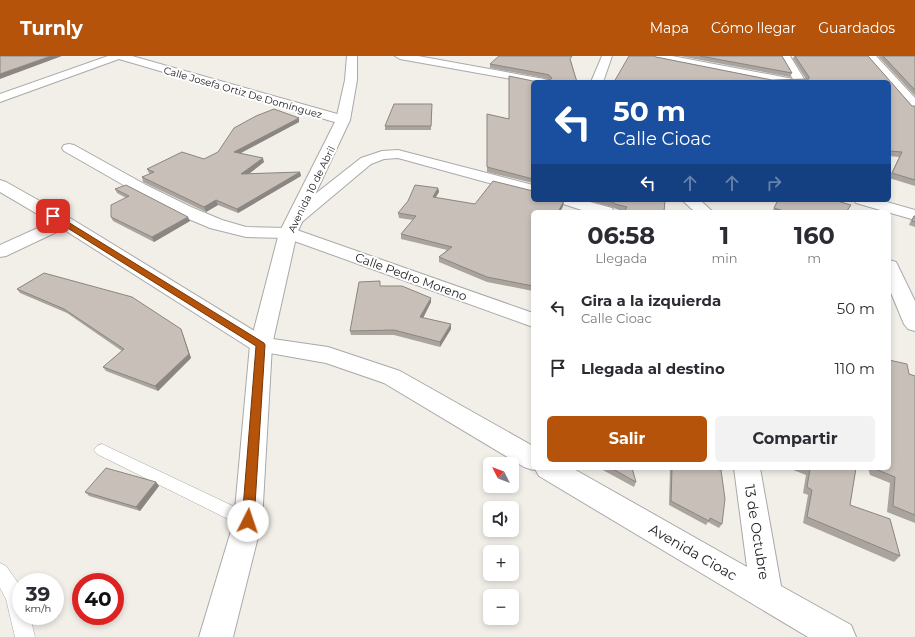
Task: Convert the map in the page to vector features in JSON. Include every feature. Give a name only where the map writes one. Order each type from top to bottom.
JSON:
[{"type":"street","points":[[0,98],[119,56]]},
{"type":"street","name":"Calle Josefa Ortiz De Domínguez","points":[[119,56],[343,120]]},
{"type":"street","name":"Avenida 10 de Abril","points":[[216,637],[248,521],[261,345],[288,233],[343,120],[351,80],[352,56]]},
{"type":"street","points":[[400,56],[533,80]]},
{"type":"street","points":[[655,56],[697,60],[781,80]]},
{"type":"street","points":[[785,56],[799,80]]},
{"type":"street","points":[[870,56],[915,107]]},
{"type":"street","points":[[598,80],[602,60]]},
{"type":"street","points":[[697,60],[700,76]]},
{"type":"street","points":[[10,83],[41,84]]},
{"type":"street","points":[[896,103],[915,107]]},
{"type":"street","name":"Calle Pedro Moreno","points":[[69,148],[165,201],[216,224],[246,232],[288,233],[531,319]]},
{"type":"street","points":[[297,216],[366,161],[382,155],[398,154],[531,189]]},
{"type":"street","points":[[0,185],[64,222],[261,345],[328,355],[392,377],[531,458]]},
{"type":"street","points":[[0,203],[18,196]]},
{"type":"street","points":[[573,202],[599,210]]},
{"type":"street","points":[[693,202],[703,210]]},
{"type":"street","points":[[869,202],[915,215]]},
{"type":"street","points":[[0,252],[64,222]]},
{"type":"street","points":[[891,270],[915,324]]},
{"type":"street","name":"Avenida Cioac","points":[[551,470],[839,637]]},
{"type":"street","name":"13 de Octubre","points":[[747,470],[767,595]]},
{"type":"lane","points":[[102,450],[248,521]]},
{"type":"lane","points":[[0,572],[15,595],[25,637]]},
{"type":"building","points":[[0,56],[51,56],[0,74]]},
{"type":"building","points":[[499,56],[572,56],[570,59],[576,80],[550,80],[552,78],[549,75],[490,64]]},
{"type":"building","points":[[629,56],[654,56],[772,80],[615,80]]},
{"type":"building","points":[[700,56],[782,56],[792,73]]},
{"type":"building","points":[[795,56],[868,56],[889,80],[772,80],[809,79]]},
{"type":"building","points":[[883,56],[915,56],[915,90]]},
{"type":"building","points":[[509,76],[531,81],[531,178],[487,167],[487,114],[509,119]]},
{"type":"building","points":[[891,82],[912,106],[915,106],[915,180],[892,173],[902,152],[891,151]]},
{"type":"building","points":[[394,104],[432,104],[431,126],[385,126]]},
{"type":"building","points":[[274,109],[299,118],[234,152],[263,158],[241,174],[300,172],[237,209],[216,200],[204,207],[142,177],[154,172],[147,169],[182,152],[204,159],[218,152],[234,128],[256,116]]},
{"type":"building","points":[[493,181],[531,190],[531,202],[563,202],[559,210],[531,210],[531,286],[487,277],[439,257],[452,247],[401,234],[416,216],[398,213],[408,201],[415,185],[438,188],[433,197],[475,204]]},
{"type":"building","points":[[126,185],[188,217],[152,237],[111,217],[111,205],[129,196],[115,189]]},
{"type":"building","points":[[613,202],[665,202],[664,210],[625,210],[627,207],[615,204]]},
{"type":"building","points":[[777,202],[841,202],[851,205],[847,210],[780,210],[774,208]]},
{"type":"building","points":[[915,216],[915,222],[912,221]]},
{"type":"building","points":[[44,273],[132,297],[181,329],[189,354],[155,386],[103,367],[124,349],[64,309],[17,289]]},
{"type":"building","points":[[380,281],[380,286],[402,286],[431,298],[420,317],[451,324],[440,342],[394,330],[350,331],[359,282]]},
{"type":"building","points":[[891,360],[907,364],[909,374],[915,376],[915,515],[893,506],[895,477],[878,470],[891,470]]},
{"type":"building","points":[[106,468],[156,482],[136,507],[85,492]]},
{"type":"building","points":[[615,470],[633,470],[636,482]]},
{"type":"building","points":[[672,470],[721,470],[725,499],[722,524],[710,518],[709,521],[671,501]]},
{"type":"building","points":[[810,470],[856,470],[850,505],[890,519],[900,556],[807,517],[812,490],[807,487]]},
{"type":"route","points":[[53,216],[261,345],[248,521]]}]
